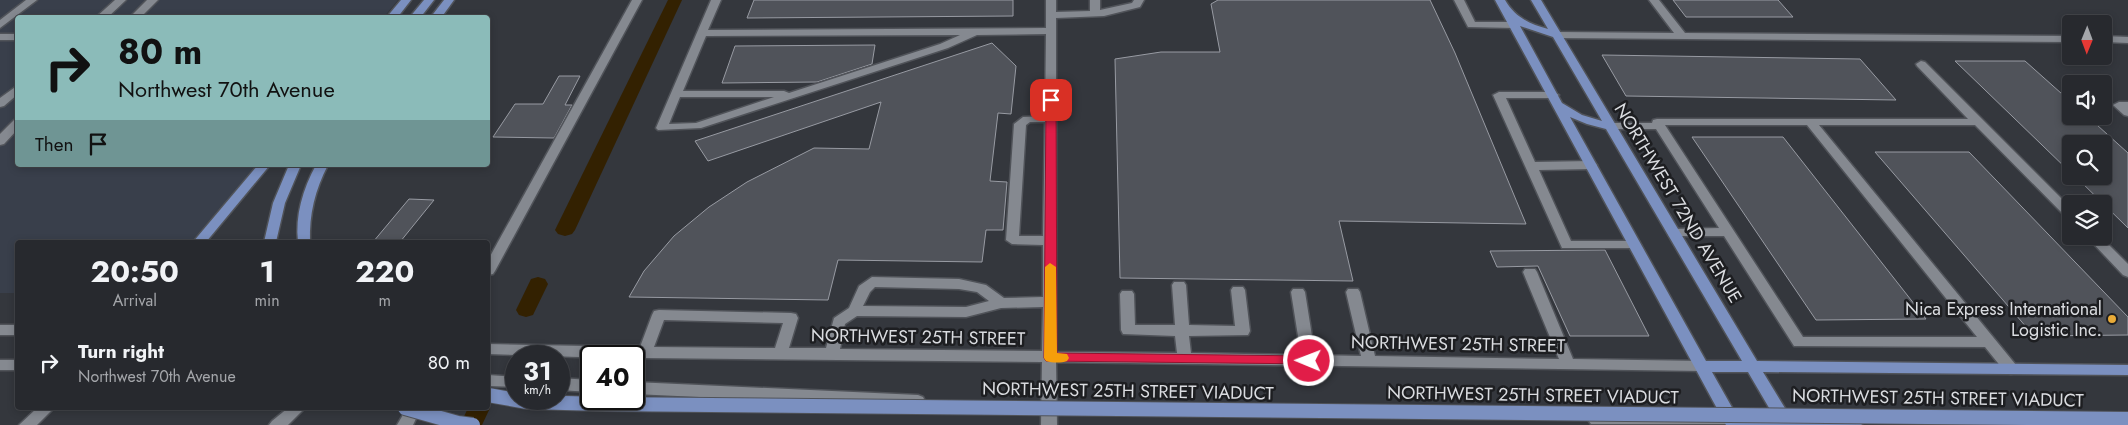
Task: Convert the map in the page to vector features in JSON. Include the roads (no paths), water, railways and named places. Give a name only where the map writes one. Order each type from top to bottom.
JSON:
[{"type":"main road","points":[[394,15],[406,0]]},
{"type":"main road","points":[[416,15],[429,0]]},
{"type":"main road","points":[[436,15],[449,0]]},
{"type":"main road","points":[[1500,0],[1734,424],[1854,425]]},
{"type":"main road","name":"NORTHWEST 72ND AVENUE","points":[[1536,0],[1787,425]]},
{"type":"main road","points":[[1507,13],[1526,26],[1557,35]]},
{"type":"main road","points":[[1556,100],[1576,117],[1593,124],[1611,126]]},
{"type":"main road","points":[[201,240],[262,167]]},
{"type":"main road","points":[[270,240],[274,218],[286,183],[295,167]]},
{"type":"main road","points":[[304,240],[303,222],[311,184],[321,167]]},
{"type":"main road","name":"NORTHWEST 25TH STREET","points":[[1703,366],[2128,370]]},
{"type":"main road","name":"NORTHWEST 25TH STREET VIADUCT","points":[[490,395],[527,402],[602,404],[2128,419]]},
{"type":"main road","points":[[412,410],[458,423],[473,425]]},
{"type":"street","points":[[0,25],[32,0]]},
{"type":"street","points":[[104,15],[121,0]]},
{"type":"street","points":[[137,15],[153,0]]},
{"type":"street","points":[[490,267],[637,0]]},
{"type":"street","points":[[716,0],[662,128],[697,126],[944,46],[974,32]]},
{"type":"street","points":[[1050,425],[1051,0]]},
{"type":"street","points":[[1095,0],[1095,13]]},
{"type":"street","points":[[1051,15],[1095,13],[1124,9],[1136,5],[1139,0]]},
{"type":"street","points":[[1460,0],[1472,25],[1514,25]]},
{"type":"street","points":[[1654,0],[1682,36]]},
{"type":"street","points":[[702,33],[1051,31]]},
{"type":"street","points":[[1557,35],[2062,39]]},
{"type":"street","points":[[0,37],[15,37]]},
{"type":"street","points":[[2112,39],[2128,40]]},
{"type":"street","points":[[1920,64],[2062,206]]},
{"type":"street","points":[[0,104],[15,91]]},
{"type":"street","points":[[676,94],[796,94]]},
{"type":"street","points":[[1556,100],[1498,95],[1567,245],[1635,245]]},
{"type":"street","points":[[2128,105],[2119,105],[2128,113]]},
{"type":"street","points":[[1050,241],[1012,240],[1020,124],[1027,119],[1051,119]]},
{"type":"street","points":[[1809,121],[2010,369]]},
{"type":"street","points":[[1978,122],[1657,122],[1800,342],[1990,342]]},
{"type":"street","points":[[0,141],[15,125]]},
{"type":"street","points":[[1611,126],[1660,126]]},
{"type":"street","points":[[1531,166],[1591,165]]},
{"type":"street","points":[[1674,233],[1728,232]]},
{"type":"street","points":[[2101,245],[2128,272]]},
{"type":"street","points":[[1530,272],[1568,364]]},
{"type":"street","points":[[832,354],[839,322],[854,311],[864,289],[872,282],[959,284],[981,288],[1001,303]]},
{"type":"street","points":[[1180,285],[1184,359]]},
{"type":"street","points":[[1127,294],[1128,330],[1243,331],[1238,290]]},
{"type":"street","points":[[1298,292],[1309,361]]},
{"type":"street","points":[[1353,292],[1369,362]]},
{"type":"street","points":[[854,311],[966,312],[1001,303],[1050,302]]},
{"type":"street","points":[[645,350],[659,315],[791,318],[780,353]]},
{"type":"street","points":[[0,330],[15,330]]},
{"type":"street","name":"NORTHWEST 25TH STREET","points":[[490,350],[580,352]]},
{"type":"street","name":"NORTHWEST 25TH STREET","points":[[645,353],[780,353],[1703,366]]},
{"type":"street","points":[[0,365],[15,366]]},
{"type":"street","points":[[490,380],[505,381]]},
{"type":"street","points":[[645,389],[1051,407],[1734,424]]},
{"type":"street","points":[[27,425],[45,410]]},
{"type":"street","points":[[277,425],[296,410]]},
{"type":"street","points":[[405,425],[413,410]]},
{"type":"waterway","points":[[565,230],[675,0]]},
{"type":"waterway","points":[[526,310],[538,284]]},
{"type":"waterway","points":[[471,425],[478,410]]},
{"type":"place","name":"Nica Express International Logistic Inc.","points":[[2112,319]]}]
